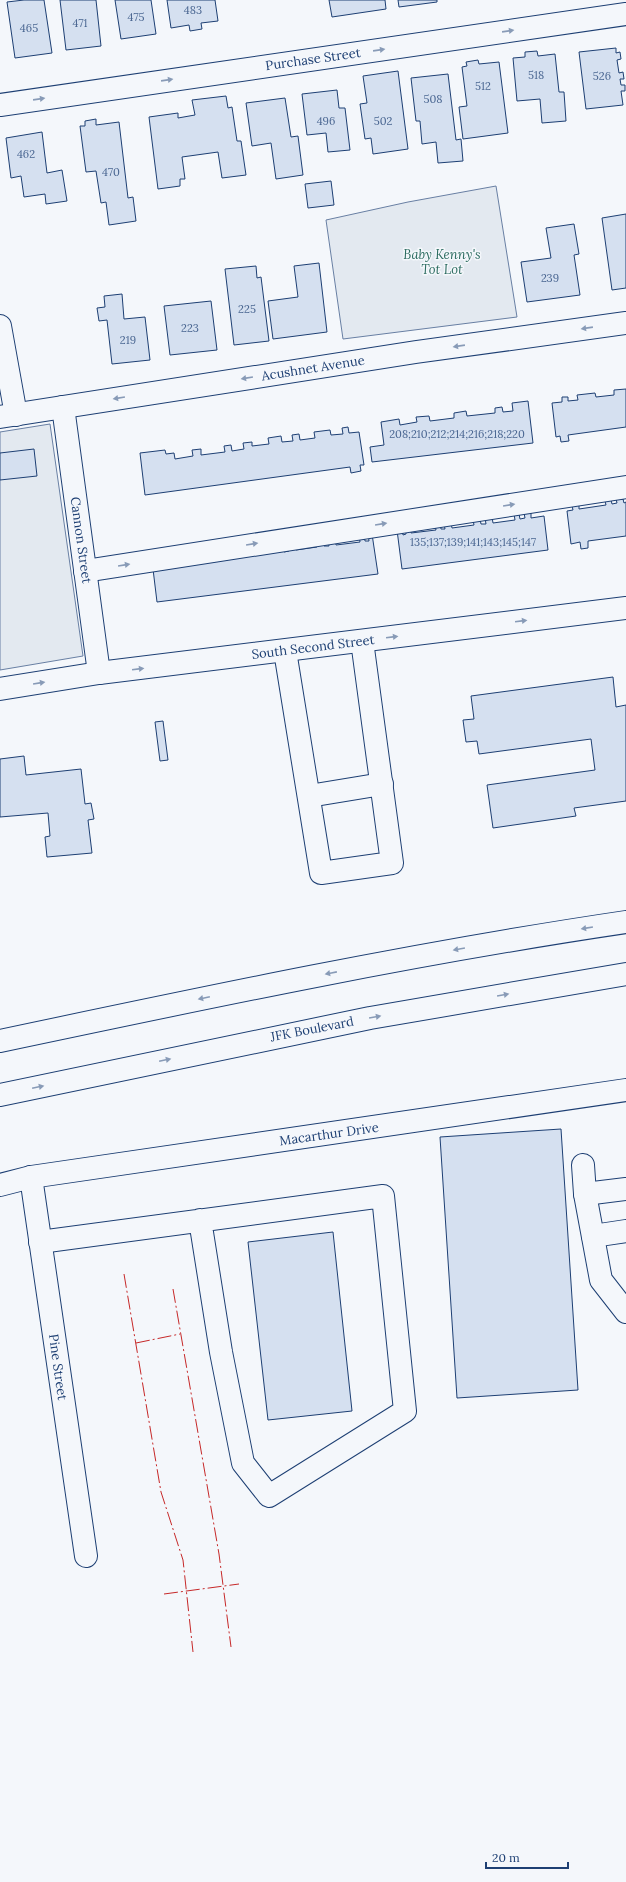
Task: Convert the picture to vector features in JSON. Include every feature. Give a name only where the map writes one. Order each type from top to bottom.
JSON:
[{"type":"street","name":"Purchase Street","points":[[0,105],[626,14]]},
{"type":"street","name":"Acushnet Avenue","points":[[8,416],[416,352],[626,323]]},
{"type":"street","points":[[0,326],[8,416]]},
{"type":"street","name":"Cannon Street","points":[[63,407],[99,673]]},
{"type":"street","points":[[85,571],[626,487]]},
{"type":"street","name":"South Second Street","points":[[0,689],[99,673],[626,608]]},
{"type":"street","points":[[285,650],[320,873],[392,863],[362,641]]},
{"type":"street","points":[[309,796],[382,784]]},
{"type":"street","points":[[0,1041],[334,972],[537,935],[626,922]]},
{"type":"street","name":"JFK Boulevard","points":[[0,1095],[363,1019],[626,974]]},
{"type":"street","name":"Macarthur Drive","points":[[31,1177],[626,1090]]},
{"type":"street","points":[[583,1165],[585,1194],[601,1280],[623,1304]]},
{"type":"street","points":[[0,1185],[31,1177]]},
{"type":"street","name":"Pine Street","points":[[31,1177],[86,1556]]},
{"type":"street","points":[[585,1194],[626,1189]]},
{"type":"street","points":[[40,1242],[200,1220],[383,1196],[405,1411],[269,1496],[243,1463],[221,1352],[200,1220]]},
{"type":"street","points":[[593,1236],[626,1231]]},
{"type":"green space","name":"Baby Kenny's Tot Lot","points":[[496,186],[517,317],[343,339],[326,220],[408,202]]},
{"type":"green space","points":[[50,424],[83,656],[0,670],[0,432]]},
{"type":"building","points":[[44,0],[52,53],[15,58],[7,2]]},
{"type":"building","points":[[60,0],[96,0],[101,46],[66,50]]},
{"type":"building","points":[[115,0],[151,0],[156,34],[121,39]]},
{"type":"building","points":[[167,0],[215,0],[218,21],[201,23],[202,29],[190,31],[189,25],[171,28]]},
{"type":"building","points":[[329,0],[385,0],[386,9],[332,17]]},
{"type":"building","points":[[398,0],[437,0],[437,2],[399,7]]},
{"type":"building","points":[[616,48],[616,53],[620,52],[621,59],[617,60],[619,73],[623,72],[624,79],[620,79],[621,85],[625,85],[625,91],[621,91],[623,105],[586,109],[579,52]]},
{"type":"building","points":[[537,51],[538,56],[555,54],[559,92],[564,92],[566,121],[542,123],[540,99],[517,101],[513,58],[525,57],[525,52]]},
{"type":"building","points":[[478,60],[479,64],[499,62],[508,133],[463,139],[459,107],[467,106],[462,67],[467,66],[466,62]]},
{"type":"building","points":[[398,71],[408,149],[373,154],[371,138],[365,139],[360,104],[367,103],[363,76]]},
{"type":"building","points":[[448,74],[456,140],[461,139],[463,161],[438,163],[436,142],[422,144],[420,121],[416,121],[411,78]]},
{"type":"building","points":[[337,90],[339,108],[345,108],[350,150],[328,152],[326,133],[307,135],[302,94]]},
{"type":"building","points":[[226,96],[228,108],[232,107],[237,141],[241,141],[246,175],[222,178],[218,152],[182,157],[185,179],[180,179],[180,186],[158,189],[149,117],[178,113],[178,118],[195,115],[192,100]]},
{"type":"building","points":[[285,98],[291,137],[298,136],[303,175],[276,179],[271,143],[252,146],[246,103]]},
{"type":"building","points":[[96,119],[96,125],[119,122],[128,198],[133,197],[136,221],[109,225],[106,202],[101,203],[96,171],[86,172],[80,126],[85,126],[85,121]]},
{"type":"building","points":[[42,132],[47,173],[62,170],[67,201],[46,204],[45,194],[24,197],[21,176],[11,178],[6,138]]},
{"type":"building","points":[[331,181],[334,205],[308,208],[305,184]]},
{"type":"building","points":[[626,214],[626,288],[612,290],[602,218]]},
{"type":"building","points":[[574,224],[579,254],[574,255],[580,295],[527,302],[521,262],[551,258],[546,228]]},
{"type":"building","points":[[319,263],[327,332],[273,339],[268,301],[298,297],[294,266]]},
{"type":"building","points":[[256,266],[257,278],[261,277],[269,341],[234,345],[225,269]]},
{"type":"building","points":[[122,294],[124,319],[145,317],[150,360],[112,364],[107,320],[99,321],[97,308],[105,307],[104,296]]},
{"type":"building","points":[[211,301],[217,350],[170,355],[164,306]]},
{"type":"building","points":[[626,389],[626,427],[568,435],[569,441],[561,442],[560,436],[556,437],[552,403],[562,402],[562,397],[568,397],[568,401],[578,400],[577,395],[595,393],[596,397],[614,395],[614,390]]},
{"type":"building","points":[[528,401],[533,443],[372,462],[370,447],[384,445],[381,422],[399,419],[400,425],[417,422],[416,417],[429,416],[430,421],[454,418],[454,413],[466,411],[467,416],[495,413],[495,408],[502,407],[503,412],[513,411],[512,403]]},
{"type":"building","points":[[348,427],[349,433],[359,432],[364,465],[360,465],[361,471],[351,473],[350,467],[145,495],[140,453],[165,450],[166,454],[174,453],[175,459],[193,456],[192,450],[201,449],[201,455],[225,452],[224,446],[231,445],[232,451],[244,449],[243,443],[252,442],[252,446],[269,444],[268,438],[281,436],[282,442],[293,441],[292,435],[299,434],[300,440],[315,438],[314,432],[330,430],[331,435],[343,434],[342,428]]},
{"type":"building","points":[[34,449],[37,476],[0,480],[0,453]]},
{"type":"building","points":[[616,499],[623,499],[624,503],[626,502],[626,536],[588,541],[588,548],[581,549],[580,542],[571,544],[567,511],[573,510],[572,506],[579,504],[579,509],[606,505],[605,501],[611,500],[612,504],[617,503]]},
{"type":"building","points":[[531,512],[531,518],[544,516],[548,550],[402,569],[397,530],[402,529],[403,535],[406,534],[406,529],[411,528],[411,533],[436,530],[435,525],[440,524],[441,529],[445,529],[444,524],[451,523],[452,528],[474,525],[473,520],[480,519],[481,524],[486,524],[485,518],[492,517],[493,523],[515,520],[514,514],[519,514],[520,519],[525,518],[524,513]]},
{"type":"building","points":[[368,534],[372,534],[378,574],[157,602],[153,569],[277,552],[277,546],[283,545],[284,552],[289,551],[289,545],[295,544],[296,550],[317,547],[317,541],[323,540],[324,546],[329,546],[328,540],[335,538],[336,545],[360,542],[359,535],[364,535],[365,541],[369,541]]},
{"type":"building","points":[[613,677],[616,707],[626,705],[626,801],[574,808],[576,816],[493,828],[487,785],[595,770],[591,739],[479,754],[477,741],[466,742],[463,720],[474,719],[471,696]]},
{"type":"building","points":[[163,721],[168,760],[160,761],[155,722]]},
{"type":"building","points":[[24,756],[26,775],[81,769],[85,804],[91,803],[94,819],[88,820],[92,853],[47,857],[45,837],[50,836],[48,813],[0,817],[0,759]]},
{"type":"building","points":[[561,1129],[578,1390],[457,1398],[440,1137]]},
{"type":"building","points":[[333,1232],[352,1411],[268,1420],[248,1242]]},
{"type":"power","points":[[124,1274],[161,1492],[183,1560],[193,1652]]},
{"type":"power","points":[[173,1289],[219,1554],[231,1647]]},
{"type":"power","points":[[136,1343],[180,1334]]},
{"type":"power","points":[[164,1594],[239,1584]]}]
